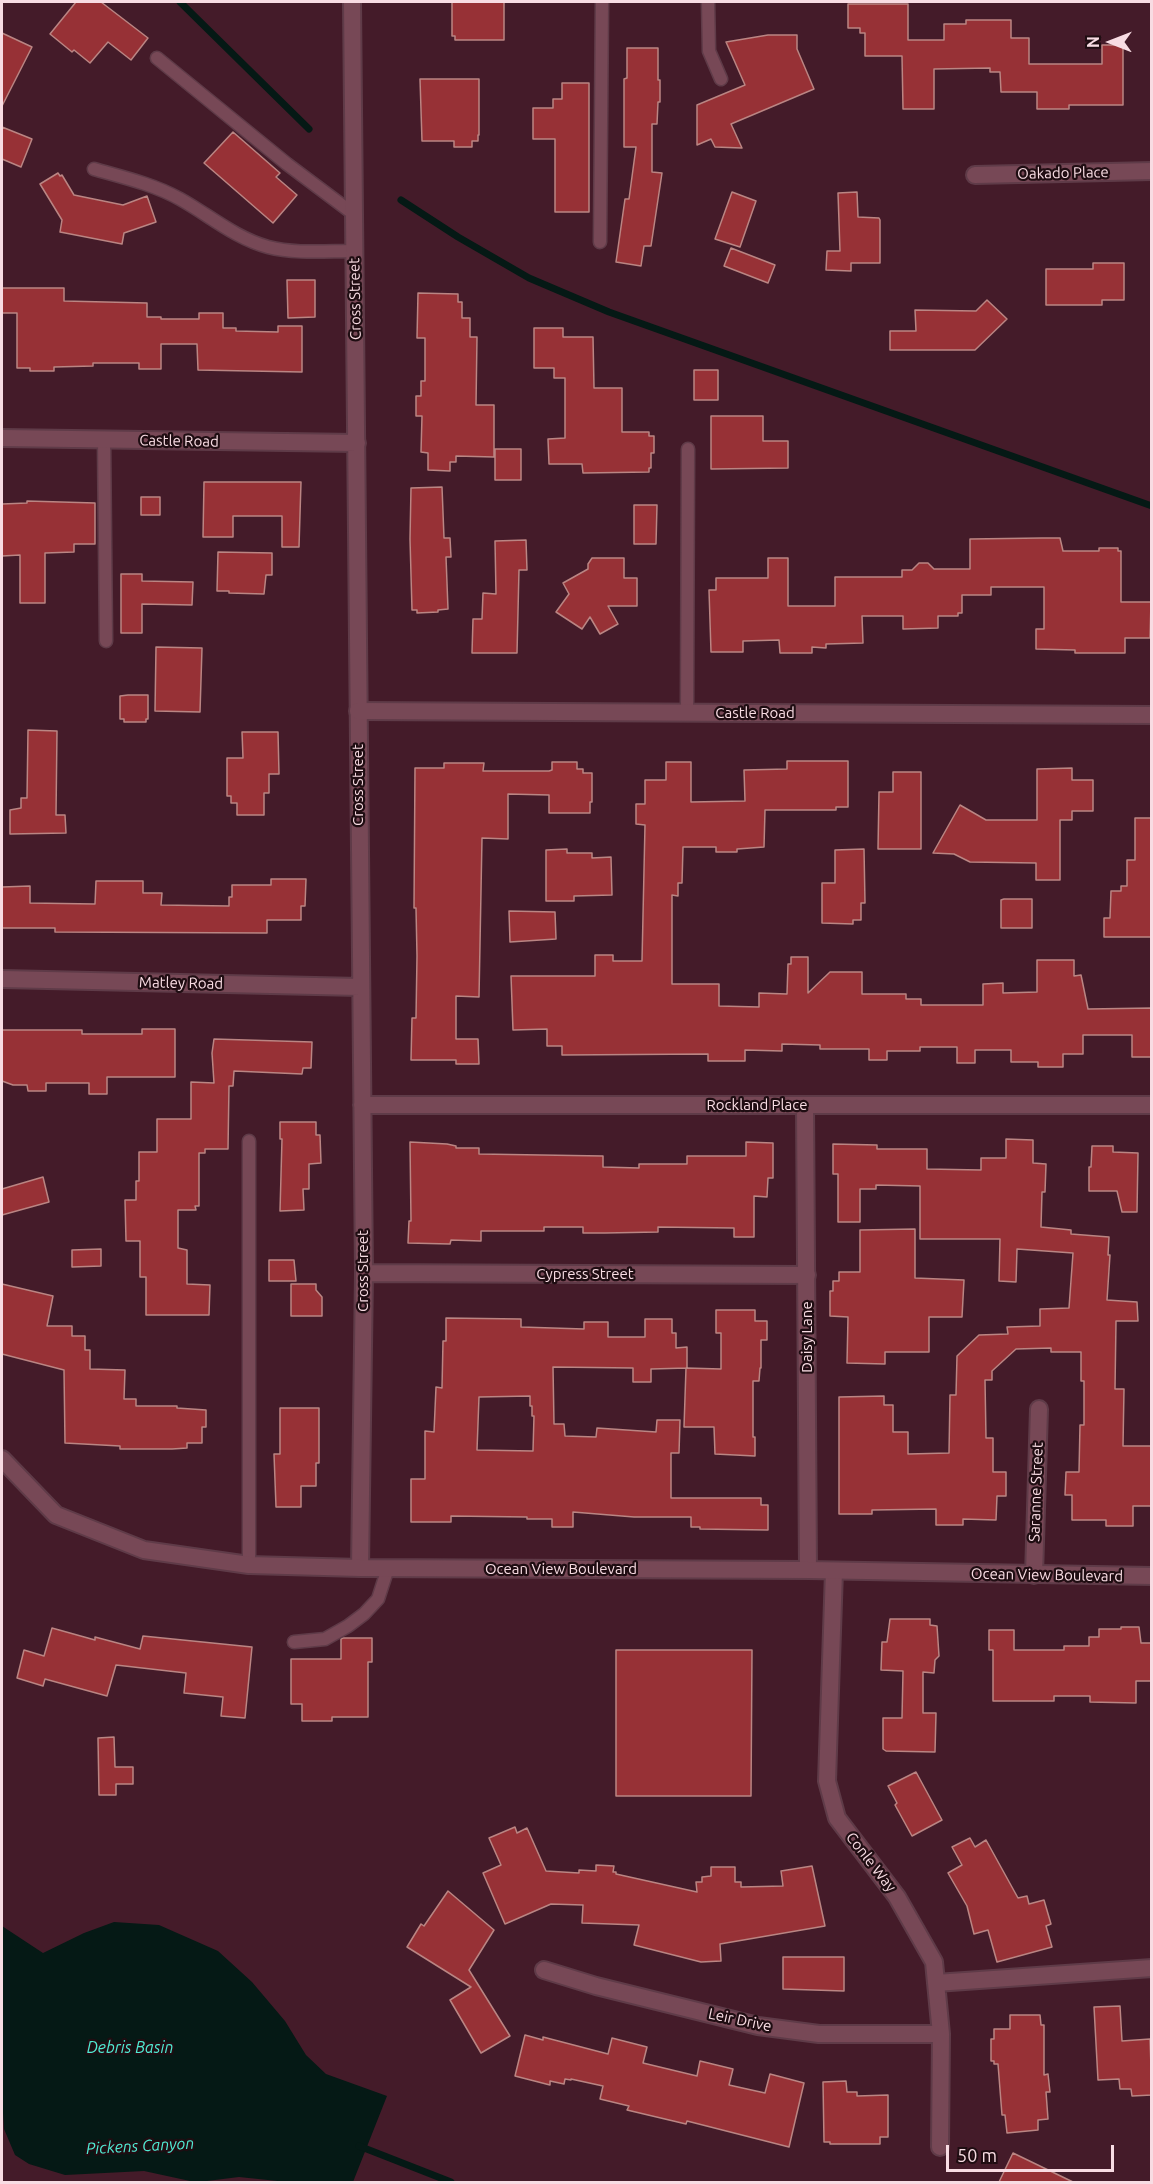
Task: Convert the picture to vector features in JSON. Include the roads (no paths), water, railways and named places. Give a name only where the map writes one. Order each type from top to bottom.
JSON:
[{"type":"street","name":"Cross Street","points":[[352,2],[363,1273],[360,1568]]},
{"type":"street","name":"Oakado Place","points":[[975,175],[1152,171]]},
{"type":"street","name":"Castle Road","points":[[2,438],[357,443]]},
{"type":"street","name":"Castle Road","points":[[358,711],[1152,715]]},
{"type":"street","name":"Matley Road","points":[[2,979],[360,987]]},
{"type":"street","name":"Rockland Place","points":[[362,1105],[1152,1105]]},
{"type":"street","name":"Daisy Lane","points":[[805,1105],[808,1570]]},
{"type":"street","name":"Cypress Street","points":[[363,1273],[807,1275]]},
{"type":"street","name":"Saranne Street","points":[[1034,1575],[1039,1409]]},
{"type":"street","name":"Ocean View Boulevard","points":[[2,1459],[56,1515],[144,1550],[249,1565],[360,1568],[808,1570],[1152,1576]]},
{"type":"street","name":"Conle Way","points":[[834,1571],[827,1781],[837,1818],[897,1897],[934,1962],[941,2034],[940,2147]]},
{"type":"street","points":[[936,1983],[1152,1968]]},
{"type":"street","name":"Leir Drive","points":[[544,1970],[596,1986],[758,2026],[819,2034],[941,2034]]},
{"type":"lane","points":[[600,242],[602,2]]},
{"type":"lane","points":[[708,2],[709,51],[721,79]]},
{"type":"lane","points":[[157,58],[294,170],[355,215]]},
{"type":"lane","points":[[93,169],[130,179],[179,198],[236,234],[268,247],[297,251],[355,250]]},
{"type":"lane","points":[[104,440],[106,641]]},
{"type":"lane","points":[[687,712],[688,449]]},
{"type":"lane","points":[[249,1141],[249,1565]]},
{"type":"lane","points":[[294,1642],[325,1639],[348,1626],[378,1599],[388,1568]]},
{"type":"water","name":"Debris Basin","points":[[114,1922],[159,1925],[218,1951],[252,1982],[285,2021],[306,2055],[326,2074],[387,2096],[353,2182],[287,2182],[239,2177],[190,2181],[144,2171],[65,2175],[29,2164],[15,2155],[4,2129],[2,2096],[2,1926],[43,1953],[84,1933]]},
{"type":"waterway","points":[[180,2],[309,129]]},
{"type":"waterway","points":[[401,200],[458,237],[529,278],[609,312],[1152,506]]},
{"type":"waterway","points":[[359,2146],[451,2182]]},
{"type":"water label","name":"Pickens Canyon","points":[[140,2146]]}]
